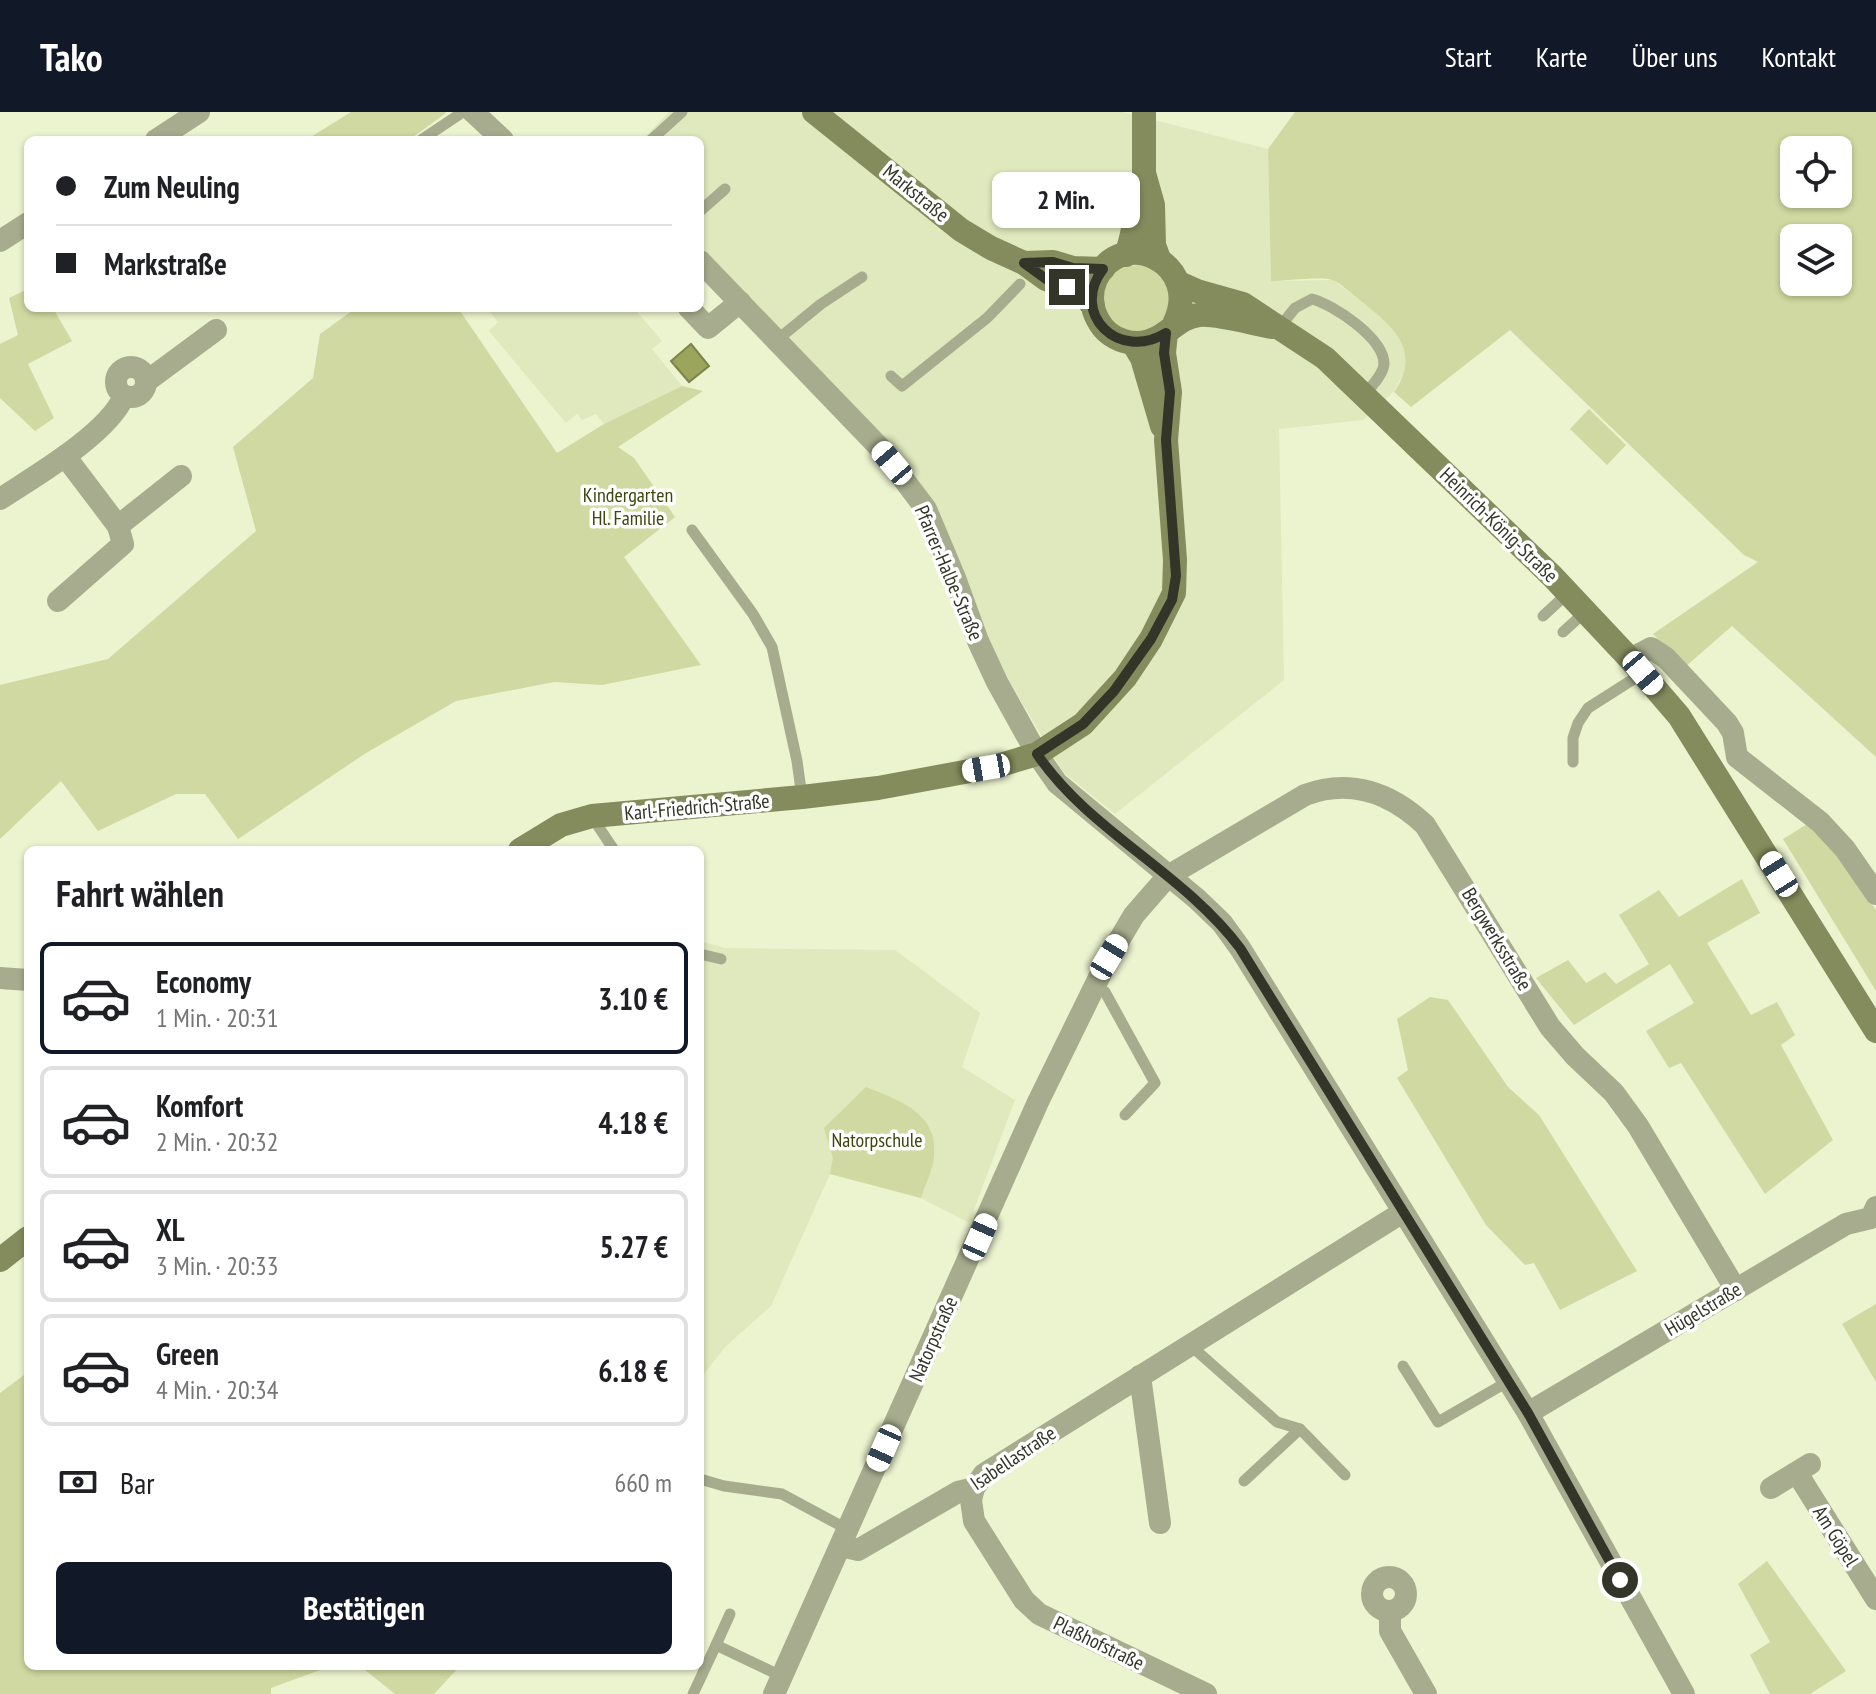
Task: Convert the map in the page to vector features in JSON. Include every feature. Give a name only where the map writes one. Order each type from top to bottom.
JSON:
[{"type":"main road","name":"Markstraße","points":[[814,112],[961,230],[991,248],[1022,274],[1081,292],[1093,306]]},
{"type":"main road","points":[[1144,112],[1144,173],[1153,205],[1154,245],[1159,259]]},
{"type":"main road","points":[[1126,255],[1144,173]]},
{"type":"main road","points":[[1140,253],[1159,259],[1171,269],[1179,283],[1181,302],[1170,328],[1145,343],[1122,341],[1106,331],[1096,317],[1094,283],[1103,269],[1117,257],[1140,253]]},
{"type":"main road","name":"Markstraße","points":[[1022,274],[1053,262],[1073,268],[1103,269]]},
{"type":"main road","name":"Heinrich-König-Straße","points":[[1179,283],[1243,304],[1325,358],[1568,593],[1679,716],[1876,1031]]},
{"type":"main road","name":"Heinrich-König-Straße","points":[[1170,328],[1199,315],[1278,328]]},
{"type":"main road","name":"Karl-Friedrich-Straße","points":[[527,846],[561,825],[592,816],[802,797],[997,766],[1037,754],[1083,724],[1118,687],[1151,639],[1172,600],[1175,560],[1166,440],[1170,392],[1164,353],[1170,328]]},
{"type":"main road","name":"Karl-Friedrich-Straße","points":[[1133,343],[1142,358],[1166,440]]},
{"type":"main road","points":[[0,1260],[24,1241]]},
{"type":"street","points":[[168,136],[199,112]]},
{"type":"street","points":[[473,112],[499,136]]},
{"type":"street","points":[[0,241],[24,226]]},
{"type":"street","name":"Pfarrer-Halbe-Straße","points":[[704,265],[880,448],[926,509],[978,641],[1037,754],[1057,783],[1218,919],[1240,948],[1509,1381],[1684,1694]]},
{"type":"street","points":[[693,312],[708,328],[740,302]]},
{"type":"street","points":[[0,499],[65,456],[94,432],[121,403],[124,396],[116,382],[123,368],[139,368],[145,373],[147,381],[216,330]]},
{"type":"street","points":[[58,601],[123,544],[118,526],[65,456]]},
{"type":"street","points":[[118,526],[181,476]]},
{"type":"street","points":[[1636,666],[1651,648],[1666,658],[1727,723],[1733,733],[1737,757],[1820,822],[1845,849],[1876,894]]},
{"type":"street","points":[[1714,769],[1737,757]]},
{"type":"street","name":"Bergwerksstraße","points":[[1168,876],[1313,792],[1359,788],[1397,803],[1423,823],[1432,835],[1550,1027],[1615,1094],[1638,1126],[1736,1290]]},
{"type":"street","name":"Natorpstraße","points":[[778,1685],[1038,1102],[1094,985],[1134,915],[1168,876]]},
{"type":"street","points":[[0,978],[24,980]]},
{"type":"street","name":"Hügelstraße","points":[[1528,1413],[1846,1224],[1871,1218],[1876,1207]]},
{"type":"street","name":"Isabellastraße","points":[[844,1538],[858,1550],[958,1492],[974,1488],[984,1474],[1403,1212]]},
{"type":"street","points":[[1140,1376],[1160,1523]]},
{"type":"street","name":"Am Göpel","points":[[1771,1488],[1804,1468],[1876,1599]]},
{"type":"street","name":"Plaßhofstraße","points":[[974,1488],[971,1500],[974,1521],[1009,1578],[1039,1614],[1206,1694]]},
{"type":"street","points":[[1390,1611],[1390,1631],[1426,1694]]},
{"type":"lane","points":[[427,136],[463,112]]},
{"type":"lane","points":[[655,136],[682,112]]},
{"type":"lane","points":[[704,207],[725,189]]},
{"type":"lane","points":[[1013,305],[1022,274]]},
{"type":"lane","points":[[891,376],[902,386],[987,318],[1022,274]]},
{"type":"lane","points":[[777,340],[821,304],[862,277]]},
{"type":"lane","points":[[1278,328],[1295,308],[1312,299],[1328,305],[1365,332],[1381,352],[1384,361],[1383,369],[1364,395]]},
{"type":"lane","points":[[692,530],[753,614],[772,647],[802,797]]},
{"type":"lane","points":[[1543,616],[1568,593]]},
{"type":"lane","points":[[1563,632],[1585,612]]},
{"type":"lane","points":[[1573,762],[1573,738],[1578,723],[1588,708],[1636,666]]},
{"type":"lane","name":"Karl-Friedrich-Straße","points":[[592,816],[611,846]]},
{"type":"lane","points":[[704,955],[721,959]]},
{"type":"lane","points":[[1094,985],[1105,992],[1155,1083],[1125,1115]]},
{"type":"lane","points":[[1190,1345],[1277,1422],[1300,1429],[1345,1475]]},
{"type":"lane","points":[[1403,1366],[1438,1422],[1509,1381]]},
{"type":"lane","points":[[1244,1481],[1300,1429]]},
{"type":"lane","points":[[704,1480],[782,1494],[844,1538]]},
{"type":"lane","points":[[693,1694],[730,1614]]},
{"type":"lane","points":[[716,1645],[778,1685]]},
{"type":"shaded area","points":[[669,112],[1123,112],[1268,149],[1271,281],[1333,280],[1388,322],[1402,343],[1408,366],[1393,392],[1363,420],[1279,429],[1284,680],[1115,814],[1063,772],[1006,676],[976,612],[950,544],[704,257],[704,136],[646,136]]},
{"type":"shaded area","points":[[490,312],[637,312],[662,341],[652,349],[682,386],[604,424],[596,414],[582,420],[577,414],[566,423],[489,331],[498,322]]},
{"type":"shaded area","points":[[691,344],[709,366],[689,382],[671,361]]},
{"type":"shaded area","name":"Natorpschule","points":[[704,942],[725,948],[895,950],[980,1013],[962,1067],[1015,1100],[969,1223],[921,1198],[830,1174],[771,1306],[726,1346],[704,1374]]},
{"type":"green space","points":[[351,112],[446,113],[414,136],[312,136]]},
{"type":"green space","points":[[1295,112],[1876,112],[1876,757],[1732,626],[1685,667],[1653,634],[1758,562],[1744,555],[1510,330],[1411,407],[1394,392],[1406,363],[1404,350],[1381,318],[1332,280],[1271,281],[1268,149]]},
{"type":"green space","points":[[1149,265],[1170,284],[1167,320],[1143,336],[1108,323],[1100,296],[1118,270]]},
{"type":"green space","points":[[24,291],[24,312],[55,312],[72,341],[28,364],[54,418],[35,431],[0,398],[0,344],[18,335],[9,298]]},
{"type":"green space","name":"Kindergarten Hl. Familie","points":[[350,312],[461,312],[557,453],[604,424],[682,386],[703,391],[618,447],[634,458],[675,517],[624,557],[701,665],[602,685],[554,682],[456,701],[366,753],[238,839],[205,794],[176,794],[98,831],[61,781],[0,839],[0,685],[108,659],[256,531],[233,447],[313,378],[320,334]]},
{"type":"green space","points":[[1589,409],[1626,445],[1607,465],[1570,429]]},
{"type":"green space","points":[[1809,823],[1824,836],[1876,910],[1876,991],[1783,839]]},
{"type":"green space","points":[[1742,879],[1760,913],[1707,943],[1751,1015],[1777,1002],[1795,1035],[1781,1045],[1833,1140],[1765,1194],[1681,1063],[1669,1068],[1646,1031],[1694,1003],[1670,964],[1574,1025],[1536,978],[1568,960],[1586,983],[1605,972],[1616,984],[1649,964],[1619,915],[1659,890],[1679,917]]},
{"type":"green space","points":[[1430,997],[1448,1000],[1508,1087],[1539,1115],[1637,1271],[1560,1310],[1534,1263],[1525,1265],[1486,1225],[1397,1078],[1408,1070],[1397,1019]]},
{"type":"green space","name":"Natorpschule","points":[[866,1087],[914,1110],[930,1129],[934,1141],[933,1161],[921,1198],[830,1174],[833,1158],[824,1128]]},
{"type":"green space","points":[[1876,1304],[1876,1382],[1842,1324]]},
{"type":"green space","points":[[24,1375],[24,1670],[320,1670],[271,1688],[271,1694],[0,1694],[0,1393]]},
{"type":"green space","points":[[1767,1561],[1846,1671],[1810,1694],[1770,1694],[1750,1655],[1770,1642],[1738,1584]]},
{"type":"green space","points":[[365,1670],[456,1670],[434,1694],[395,1694]]},
{"type":"route","points":[[1067,287],[1046,279],[1024,263],[1053,262],[1087,270],[1103,269],[1094,283],[1092,294],[1096,317],[1102,327],[1122,341],[1133,343],[1145,343],[1166,333],[1164,353],[1170,392],[1166,440],[1176,576],[1172,600],[1164,617],[1125,678],[1083,724],[1037,754],[1057,783],[1197,899],[1222,923],[1240,948],[1528,1413],[1620,1580]]}]
